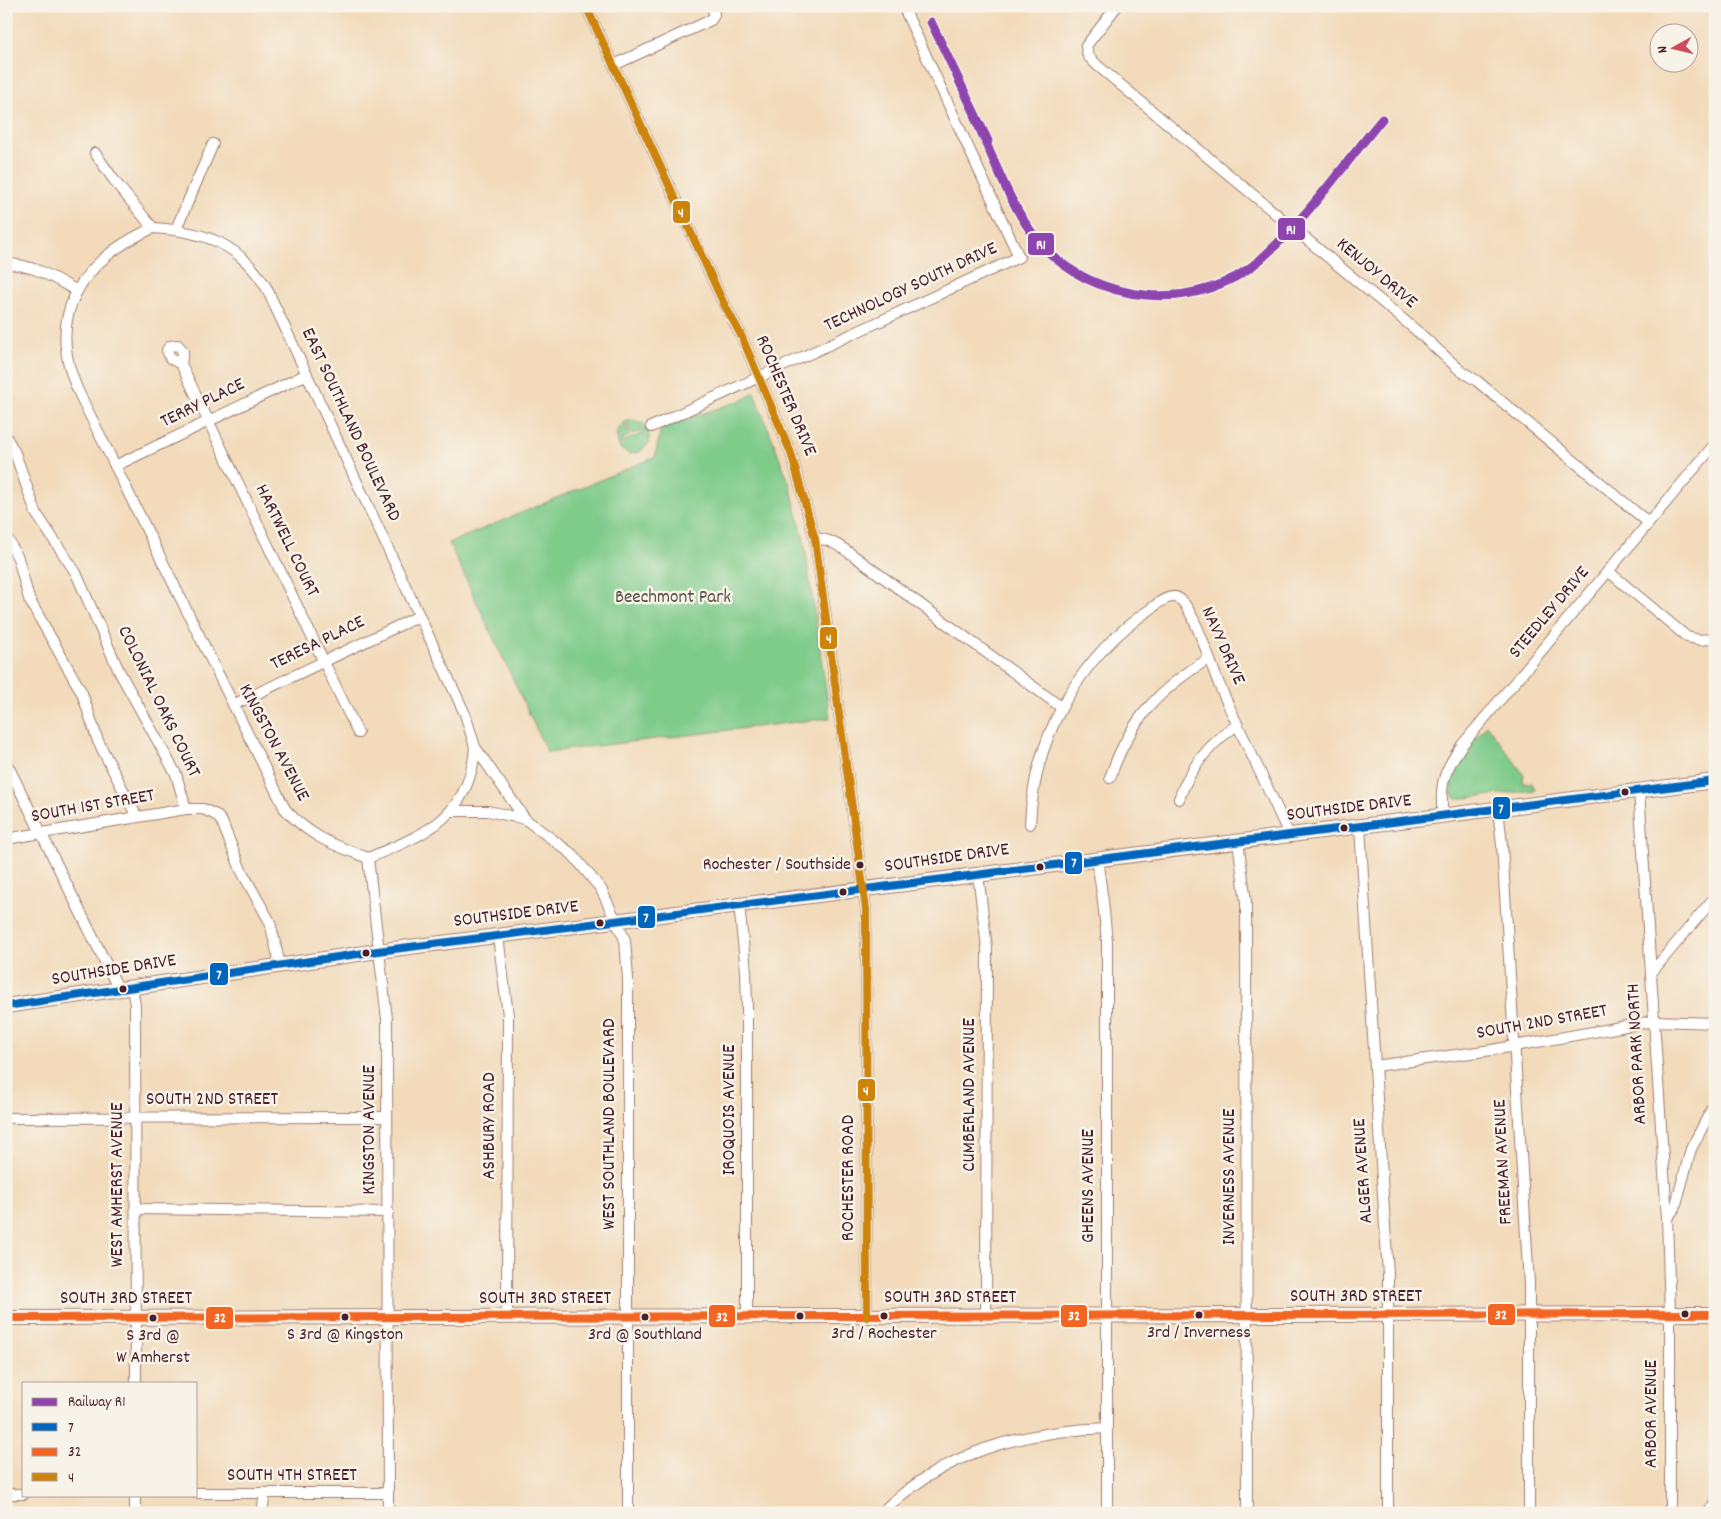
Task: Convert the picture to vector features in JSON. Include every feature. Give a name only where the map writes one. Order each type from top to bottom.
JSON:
[{"type":"main road","name":"SOUTHSIDE DRIVE","points":[[6,1006],[378,951],[618,922],[739,904],[1715,781]]},
{"type":"main road","name":"SOUTH 3RD STREET","points":[[6,1318],[1528,1316],[1715,1314]]},
{"type":"street","name":"ROCHESTER DRIVE","points":[[586,6],[724,304],[741,335],[791,453],[815,539],[862,889]]},
{"type":"street","points":[[614,65],[711,20],[714,15],[713,6]]},
{"type":"street","name":"TECHNOLOGY SOUTH DRIVE","points":[[759,378],[1019,257],[903,6]]},
{"type":"street","name":"KENJOY DRIVE","points":[[1117,6],[1090,38],[1086,49],[1088,56],[1098,66],[1417,331],[1461,371],[1477,381],[1649,523]]},
{"type":"street","points":[[176,229],[213,144]]},
{"type":"street","points":[[95,153],[111,178],[153,228]]},
{"type":"street","name":"EAST SOUTHLAND BOULEVARD","points":[[153,228],[176,229],[208,237],[223,244],[248,262],[266,287],[464,714],[475,747],[501,783]]},
{"type":"street","name":"KINGSTON AVENUE","points":[[153,228],[134,236],[99,260],[83,279],[67,315],[65,353],[72,379],[276,793],[295,820],[324,841],[368,858],[387,1019],[388,1513]]},
{"type":"street","points":[[6,264],[26,266],[38,270],[77,290]]},
{"type":"street","name":"HARTWELL COURT","points":[[181,364],[358,733]]},
{"type":"street","name":"TERRY PLACE","points":[[115,466],[307,374]]},
{"type":"street","points":[[651,428],[759,378]]},
{"type":"street","name":"COLONIAL OAKS COURT","points":[[6,437],[15,454],[36,512],[76,573],[119,671],[176,774],[186,809],[203,809],[216,815],[222,822],[241,870],[270,922],[280,965]]},
{"type":"street","name":"STEEDLEY DRIVE","points":[[1443,816],[1441,788],[1449,764],[1462,745],[1608,571],[1713,450]]},
{"type":"street","points":[[6,536],[18,558],[28,599],[82,693],[98,741],[136,817]]},
{"type":"street","points":[[815,539],[828,542],[854,556],[1061,707]]},
{"type":"street","points":[[1608,571],[1687,637],[1700,640],[1715,638]]},
{"type":"street","name":"NAVY DRIVE","points":[[1030,824],[1035,778],[1049,733],[1061,707],[1083,673],[1112,639],[1164,599],[1176,597],[1181,600],[1191,616],[1237,725],[1288,835]]},
{"type":"street","name":"TERESA PLACE","points":[[233,705],[419,616]]},
{"type":"street","points":[[1110,778],[1116,759],[1130,733],[1156,697],[1178,677],[1208,659]]},
{"type":"street","points":[[1180,799],[1197,762],[1219,738],[1237,725]]},
{"type":"street","points":[[368,858],[409,841],[453,811],[470,776],[475,747]]},
{"type":"street","name":"WEST AMHERST AVENUE","points":[[6,762],[42,834],[135,1005],[136,1209],[134,1318],[136,1382]]},
{"type":"street","name":"WEST SOUTHLAND BOULEVARD","points":[[501,783],[525,818],[557,840],[588,871],[601,889],[625,940],[628,979],[628,1513]]},
{"type":"street","name":"ARBOR PARK NORTH","points":[[1639,791],[1667,1218],[1670,1315]]},
{"type":"street","name":"SOUTH 1ST STREET","points":[[6,839],[186,809]]},
{"type":"street","name":"FREEMAN AVENUE","points":[[1498,809],[1528,1274],[1529,1513]]},
{"type":"street","points":[[453,811],[488,811],[525,818]]},
{"type":"street","name":"ALGER AVENUE","points":[[1360,827],[1388,1316],[1388,1513]]},
{"type":"street","name":"INVERNESS AVENUE","points":[[1238,841],[1246,902],[1247,1513]]},
{"type":"street","name":"GHEENS AVENUE","points":[[1097,859],[1104,900],[1106,942],[1107,1513]]},
{"type":"street","name":"CUMBERLAND AVENUE","points":[[978,874],[988,948],[986,1317]]},
{"type":"street","name":"ROCHESTER ROAD","points":[[862,889],[866,919],[867,1317]]},
{"type":"street","points":[[1651,973],[1715,897]]},
{"type":"street","name":"IROQUOIS AVENUE","points":[[739,904],[746,971],[747,1007],[747,1317]]},
{"type":"street","name":"ASHBURY ROAD","points":[[498,936],[508,1014],[508,1318]]},
{"type":"street","name":"SOUTH 2ND STREET","points":[[1375,1066],[1514,1046],[1654,1022],[1715,1023]]},
{"type":"street","points":[[1667,1218],[1675,1208],[1691,1149],[1715,1103]]},
{"type":"street","name":"SOUTH 2ND STREET","points":[[6,1118],[388,1117]]},
{"type":"street","points":[[136,1209],[388,1212]]},
{"type":"street","name":"ARBOR AVENUE","points":[[1670,1315],[1670,1513]]},
{"type":"street","points":[[881,1513],[931,1474],[994,1445],[1040,1433],[1107,1428]]},
{"type":"street","name":"SOUTH 4TH STREET","points":[[198,1493],[388,1494]]},
{"type":"street","points":[[262,1513],[265,1493]]},
{"type":"street","points":[[6,1494],[22,1494]]},
{"type":"street","points":[[135,1496],[135,1513]]},
{"type":"street","points":[[1707,1513],[1715,1504]]},
{"type":"green space","name":"Beechmont Park","points":[[754,392],[790,485],[804,541],[830,718],[547,752],[449,543],[655,457],[661,428],[745,399]]},
{"type":"green space","points":[[633,420],[644,425],[649,435],[649,443],[640,452],[629,454],[619,447],[616,434],[624,421],[630,435],[622,440],[623,442],[643,433],[642,431],[632,434],[626,421]]},
{"type":"green space","points":[[1487,725],[1524,775],[1522,783],[1532,783],[1535,790],[1457,799],[1452,795],[1452,781],[1461,762],[1460,760],[1452,772],[1462,755]]},
{"type":"rail line","name":"R1","points":[[931,22],[988,141]]},
{"type":"rail line","name":"R1","points":[[975,118],[1019,214],[1039,242],[1061,263],[1088,279],[1116,290],[1147,295],[1177,295],[1207,289],[1236,277],[1261,259],[1309,210],[1382,119]]},
{"type":"transit line","name":"4","points":[[586,6],[724,304],[741,335],[791,453],[815,539],[866,909],[867,1317]]},
{"type":"transit line","name":"7","points":[[6,1006],[378,951],[1715,781]]},
{"type":"transit line","name":"32","points":[[6,1318],[1715,1314]]},
{"type":"place","name":"Rochester / Southside","points":[[860,865]]},
{"type":"place","name":"3rd / Inverness","points":[[1199,1315]]},
{"type":"place","name":"3rd / Rochester","points":[[884,1316]]},
{"type":"place","name":"S 3rd @ Kingston","points":[[345,1317]]},
{"type":"place","name":"3rd @ Southland","points":[[645,1317]]},
{"type":"place","name":"S 3rd @ W Amherst","points":[[153,1318]]}]
